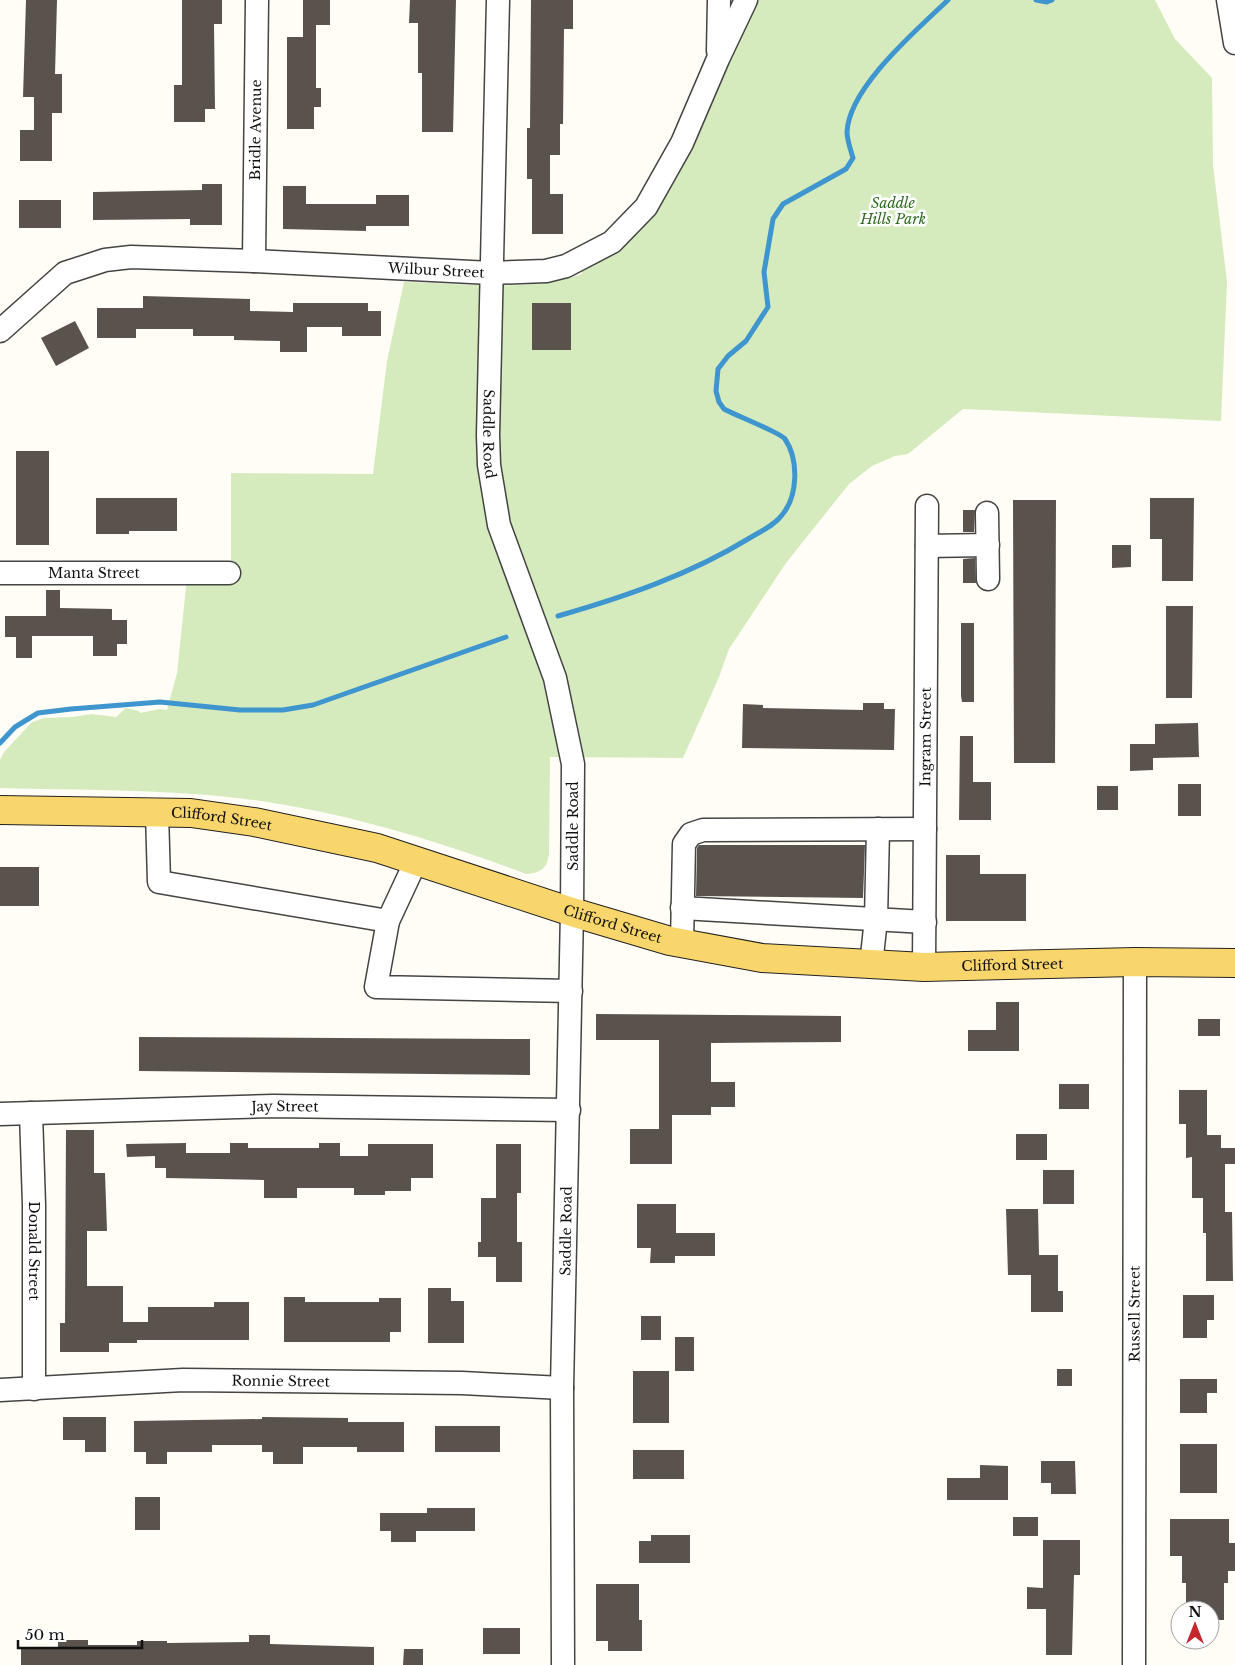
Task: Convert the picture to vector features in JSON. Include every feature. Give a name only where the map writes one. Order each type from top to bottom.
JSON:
[{"type":"main road","name":"Clifford Street","points":[[0,810],[191,813],[254,822],[377,848],[572,912],[682,943],[762,958],[924,967],[1135,962],[1235,963]]},
{"type":"street","name":"Bridle Avenue","points":[[254,261],[257,0]]},
{"type":"street","name":"Saddle Road","points":[[498,0],[488,435],[493,497],[498,525],[515,574],[540,632],[555,678],[569,737],[573,764],[569,1110],[562,1388],[563,1665]]},
{"type":"street","points":[[718,0],[718,59]]},
{"type":"street","name":"Wilbur Street","points":[[0,331],[65,273],[105,260],[131,257],[491,272],[546,271],[566,266],[612,242],[646,207],[671,165],[746,0]]},
{"type":"street","points":[[1228,0],[1235,43]]},
{"type":"street","name":"Ingram Street","points":[[924,967],[927,506]]},
{"type":"street","points":[[987,513],[988,579]]},
{"type":"street","points":[[927,546],[988,545]]},
{"type":"street","name":"Manta Street","points":[[0,573],[229,573]]},
{"type":"street","points":[[157,813],[160,882],[388,921]]},
{"type":"street","points":[[682,943],[684,844],[691,834],[703,830],[925,828]]},
{"type":"street","points":[[872,965],[876,919],[878,829]]},
{"type":"street","points":[[416,861],[388,921],[376,987],[571,991]]},
{"type":"street","points":[[682,908],[925,922]]},
{"type":"street","name":"Russell Street","points":[[1134,1665],[1135,962]]},
{"type":"street","name":"Jay Street","points":[[0,1114],[273,1106],[569,1110]]},
{"type":"street","name":"Donald Street","points":[[31,1113],[34,1204],[34,1389]]},
{"type":"street","name":"Ronnie Street","points":[[0,1390],[183,1380],[462,1383],[562,1388]]},
{"type":"green space","name":"Saddle Hills Park","points":[[753,0],[1155,0],[1175,39],[1212,78],[1213,165],[1227,282],[1221,421],[963,409],[908,454],[895,456],[872,466],[849,484],[786,563],[729,649],[719,677],[683,758],[550,757],[549,854],[545,866],[536,872],[526,874],[456,849],[384,827],[275,803],[179,793],[0,788],[0,760],[4,752],[32,722],[44,718],[91,714],[116,717],[126,708],[139,711],[140,713],[160,709],[167,710],[177,673],[187,578],[231,573],[231,473],[373,474],[387,361],[404,282],[494,286],[561,280],[582,274],[581,267],[608,252]]},
{"type":"building","points":[[26,0],[57,0],[55,74],[62,74],[62,113],[52,113],[52,161],[20,161],[20,130],[34,130],[34,97],[23,97]]},
{"type":"building","points":[[182,0],[222,0],[222,24],[214,24],[215,109],[205,109],[205,122],[174,122],[174,85],[182,85]]},
{"type":"building","points":[[303,0],[330,0],[330,25],[316,25],[316,88],[321,88],[321,107],[314,107],[314,129],[287,129],[287,37],[303,37]]},
{"type":"building","points":[[410,0],[456,0],[453,132],[422,132],[422,73],[418,73],[418,23],[409,23]]},
{"type":"building","points":[[531,0],[573,0],[573,29],[564,29],[563,124],[560,124],[560,155],[550,155],[550,194],[563,194],[563,234],[532,234],[532,179],[527,179],[527,128],[530,128]]},
{"type":"building","points":[[202,184],[222,184],[222,225],[190,225],[190,219],[93,220],[93,192],[202,190]]},
{"type":"building","points":[[283,186],[306,186],[306,204],[376,204],[376,195],[409,195],[409,226],[366,226],[366,231],[283,229]]},
{"type":"building","points":[[19,200],[61,200],[61,228],[19,228]]},
{"type":"building","points":[[143,296],[250,299],[250,311],[293,312],[293,303],[368,303],[368,311],[381,311],[381,336],[342,336],[342,327],[307,327],[307,352],[280,352],[280,341],[234,340],[234,336],[193,336],[193,329],[136,329],[136,338],[97,338],[97,308],[143,308]]},
{"type":"building","points":[[532,303],[571,303],[571,350],[532,350]]},
{"type":"building","points":[[75,321],[89,348],[56,366],[41,338]]},
{"type":"building","points":[[16,451],[49,451],[49,545],[16,545]]},
{"type":"building","points":[[96,498],[177,498],[177,531],[129,531],[129,534],[96,534]]},
{"type":"building","points":[[1150,498],[1194,498],[1193,581],[1162,581],[1162,539],[1150,539]]},
{"type":"building","points":[[1013,500],[1056,500],[1055,763],[1014,763]]},
{"type":"building","points":[[963,510],[975,510],[974,532],[963,532]]},
{"type":"building","points":[[1112,545],[1131,545],[1131,567],[1112,568]]},
{"type":"building","points":[[975,558],[976,583],[963,583],[963,559]]},
{"type":"building","points":[[46,590],[60,590],[60,608],[112,609],[112,620],[127,620],[127,644],[117,644],[117,656],[93,656],[93,636],[32,636],[32,658],[16,658],[16,637],[5,637],[5,616],[46,616]]},
{"type":"building","points":[[1166,606],[1193,606],[1192,698],[1166,698]]},
{"type":"building","points":[[961,623],[974,623],[974,702],[962,702],[961,696]]},
{"type":"building","points":[[863,703],[884,703],[884,709],[895,709],[894,750],[742,748],[743,704],[763,705],[763,708],[863,710]]},
{"type":"building","points":[[1198,723],[1199,757],[1153,758],[1153,770],[1130,771],[1130,744],[1155,744],[1155,724]]},
{"type":"building","points":[[960,736],[973,736],[973,782],[991,782],[991,820],[959,820]]},
{"type":"building","points":[[1178,784],[1201,784],[1201,816],[1178,816]]},
{"type":"building","points":[[1097,786],[1118,786],[1118,810],[1097,810]]},
{"type":"building","points":[[699,845],[865,845],[863,898],[696,896],[697,848]]},
{"type":"building","points":[[946,855],[980,855],[980,874],[1026,874],[1026,921],[946,921]]},
{"type":"building","points":[[0,867],[39,867],[39,906],[0,906]]},
{"type":"building","points":[[996,1002],[1019,1002],[1019,1051],[968,1051],[968,1030],[996,1030]]},
{"type":"building","points":[[596,1014],[841,1016],[841,1042],[711,1043],[711,1082],[735,1082],[735,1107],[711,1107],[711,1115],[672,1115],[672,1164],[630,1164],[630,1129],[659,1129],[659,1040],[596,1040]]},
{"type":"building","points":[[1198,1019],[1220,1019],[1220,1036],[1198,1036]]},
{"type":"building","points":[[139,1037],[530,1039],[530,1075],[139,1071]]},
{"type":"building","points":[[1059,1084],[1089,1084],[1089,1109],[1059,1109]]},
{"type":"building","points":[[1179,1090],[1207,1090],[1207,1135],[1221,1135],[1221,1148],[1235,1148],[1235,1164],[1225,1164],[1225,1212],[1232,1212],[1233,1281],[1206,1281],[1206,1233],[1203,1233],[1203,1198],[1192,1198],[1192,1157],[1186,1158],[1186,1124],[1179,1124]]},
{"type":"building","points":[[66,1130],[94,1130],[94,1173],[105,1173],[107,1231],[87,1231],[87,1286],[123,1286],[123,1322],[148,1322],[148,1307],[214,1307],[214,1302],[249,1302],[249,1340],[137,1340],[137,1343],[109,1343],[109,1352],[60,1352],[60,1323],[65,1323]]},
{"type":"building","points":[[1016,1134],[1047,1134],[1047,1160],[1016,1160]]},
{"type":"building","points":[[186,1143],[186,1153],[230,1153],[230,1143],[248,1143],[248,1148],[319,1148],[319,1143],[340,1143],[340,1156],[368,1156],[368,1144],[433,1144],[433,1178],[411,1178],[411,1191],[385,1191],[385,1195],[354,1195],[354,1188],[297,1188],[297,1198],[264,1198],[264,1180],[166,1178],[166,1168],[155,1168],[155,1156],[127,1157],[126,1144]]},
{"type":"building","points":[[496,1144],[521,1144],[521,1193],[517,1193],[517,1242],[522,1242],[522,1282],[496,1282],[496,1257],[478,1257],[478,1242],[481,1242],[481,1198],[496,1198]]},
{"type":"building","points":[[1043,1170],[1074,1170],[1074,1204],[1043,1204]]},
{"type":"building","points":[[637,1204],[676,1204],[676,1233],[715,1233],[715,1256],[675,1256],[675,1263],[650,1263],[651,1248],[637,1248]]},
{"type":"building","points":[[1006,1209],[1038,1209],[1039,1255],[1058,1255],[1058,1291],[1063,1291],[1063,1312],[1031,1312],[1031,1275],[1008,1275]]},
{"type":"building","points":[[428,1288],[451,1288],[451,1301],[464,1301],[464,1343],[428,1343]]},
{"type":"building","points":[[1183,1295],[1214,1295],[1214,1320],[1207,1320],[1207,1338],[1183,1338]]},
{"type":"building","points":[[284,1297],[305,1297],[305,1302],[379,1302],[379,1298],[401,1298],[401,1332],[390,1332],[390,1342],[284,1342]]},
{"type":"building","points":[[641,1316],[661,1316],[661,1340],[641,1340]]},
{"type":"building","points":[[675,1337],[694,1337],[694,1371],[675,1371]]},
{"type":"building","points":[[1057,1369],[1072,1369],[1072,1386],[1057,1386]]},
{"type":"building","points":[[633,1371],[669,1371],[669,1423],[633,1423]]},
{"type":"building","points":[[1180,1379],[1217,1379],[1217,1393],[1207,1393],[1207,1413],[1180,1413]]},
{"type":"building","points":[[63,1417],[106,1417],[106,1452],[85,1452],[85,1440],[63,1440]]},
{"type":"building","points":[[262,1417],[348,1418],[348,1422],[404,1422],[404,1452],[357,1452],[357,1447],[303,1447],[303,1464],[273,1464],[273,1452],[262,1452],[262,1445],[212,1445],[212,1452],[167,1452],[167,1464],[146,1464],[146,1452],[134,1452],[134,1421],[262,1419]]},
{"type":"building","points":[[435,1426],[500,1426],[500,1452],[435,1452]]},
{"type":"building","points":[[1180,1444],[1217,1444],[1217,1493],[1180,1493]]},
{"type":"building","points":[[633,1450],[684,1450],[684,1479],[633,1479]]},
{"type":"building","points":[[1041,1461],[1075,1461],[1076,1494],[1051,1494],[1051,1483],[1041,1483]]},
{"type":"building","points":[[980,1465],[1008,1466],[1008,1500],[947,1500],[947,1478],[980,1478]]},
{"type":"building","points":[[135,1497],[160,1497],[160,1530],[135,1530]]},
{"type":"building","points":[[427,1508],[475,1508],[475,1531],[416,1531],[416,1542],[391,1542],[391,1531],[380,1531],[380,1513],[427,1513]]},
{"type":"building","points":[[1013,1517],[1038,1517],[1038,1536],[1013,1536]]},
{"type":"building","points":[[1170,1519],[1229,1519],[1229,1543],[1235,1543],[1235,1571],[1228,1571],[1228,1583],[1224,1583],[1224,1620],[1220,1620],[1220,1600],[1186,1600],[1186,1583],[1182,1583],[1182,1556],[1170,1556]]},
{"type":"building","points":[[651,1535],[690,1535],[690,1563],[639,1563],[639,1541],[651,1541]]},
{"type":"building","points":[[1043,1540],[1080,1540],[1080,1575],[1074,1575],[1072,1655],[1046,1655],[1046,1609],[1027,1609],[1027,1587],[1043,1588]]},
{"type":"building","points":[[596,1584],[639,1584],[639,1620],[642,1620],[642,1651],[608,1651],[608,1641],[596,1641]]},
{"type":"building","points":[[483,1628],[520,1628],[520,1654],[483,1654]]},
{"type":"building","points":[[249,1635],[270,1635],[270,1644],[374,1647],[374,1665],[21,1665],[21,1648],[58,1648],[58,1640],[88,1640],[88,1645],[137,1645],[137,1641],[167,1641],[167,1643],[249,1642]]},
{"type":"building","points":[[404,1649],[423,1649],[423,1665],[403,1665]]},
{"type":"waterway","points":[[558,616],[632,593],[703,564],[771,526],[779,519],[787,507],[794,488],[795,478],[790,448],[782,436],[724,409],[719,402],[716,391],[718,369],[728,356],[746,341],[768,307],[764,272],[773,219],[783,204],[846,169],[853,158],[847,132],[851,115],[859,97],[887,60],[948,0]]},
{"type":"waterway","points":[[1036,0],[1047,2],[1052,0]]},
{"type":"waterway","points":[[0,743],[15,727],[38,713],[160,702],[240,710],[283,710],[313,705],[506,637]]}]
